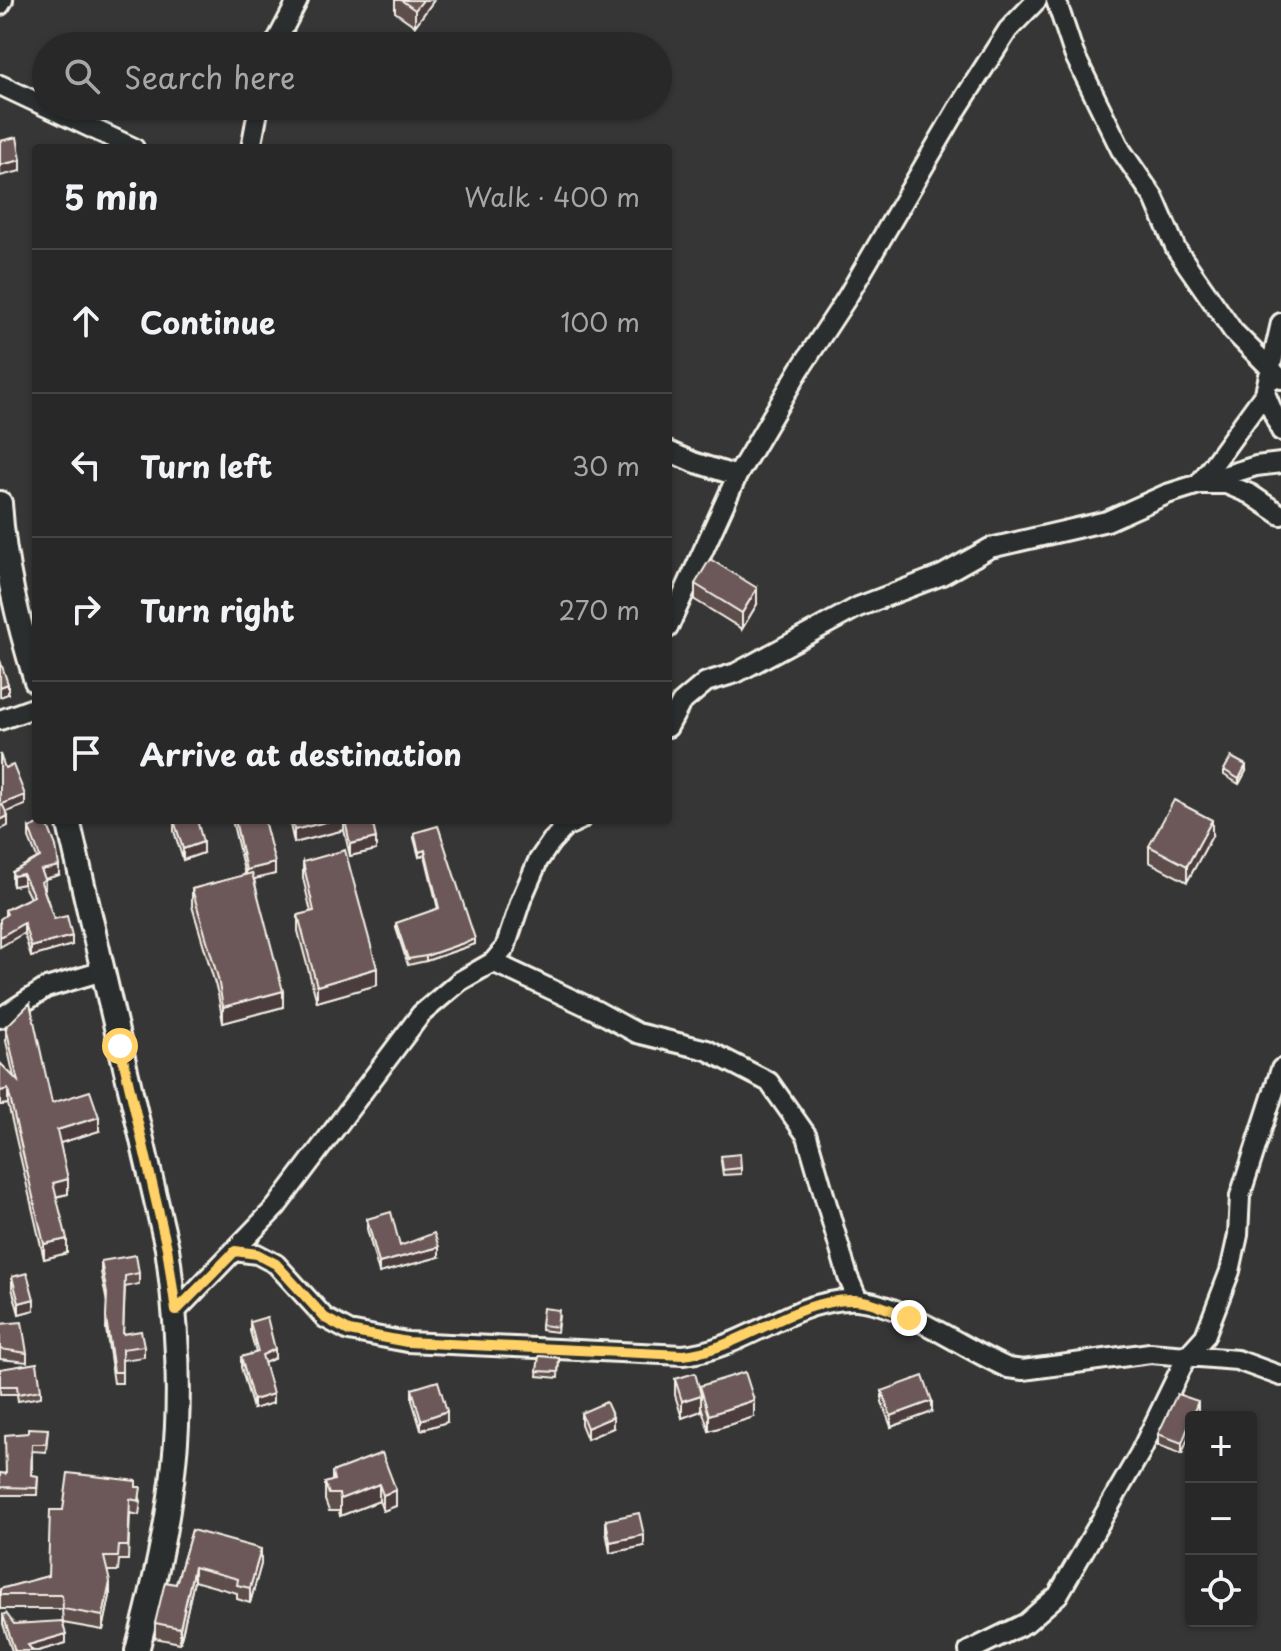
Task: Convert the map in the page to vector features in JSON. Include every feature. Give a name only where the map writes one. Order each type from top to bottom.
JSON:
[{"type":"street","points":[[281,32],[298,0]]},
{"type":"street","points":[[672,619],[737,476],[800,369],[1008,30],[1037,0]]},
{"type":"street","points":[[1056,0],[1074,54],[1121,150],[1154,198],[1176,249],[1233,331],[1276,373]]},
{"type":"street","points":[[1,82],[32,97]]},
{"type":"street","points":[[78,120],[126,144]]},
{"type":"street","points":[[252,144],[256,120]]},
{"type":"street","points":[[1199,484],[1276,373],[1281,323]]},
{"type":"street","points":[[1265,393],[1281,431]]},
{"type":"street","points":[[672,453],[737,476]]},
{"type":"street","points":[[672,720],[681,703],[706,682],[762,661],[858,607],[942,575],[990,548],[1107,521],[1167,494],[1256,466],[1281,463]]},
{"type":"street","points":[[1199,484],[1226,484],[1250,494],[1281,515]]},
{"type":"street","points":[[0,503],[6,561],[17,618],[32,668]]},
{"type":"street","points":[[0,720],[32,708]]},
{"type":"street","points":[[69,824],[167,1248],[176,1311],[174,1462],[162,1543],[137,1651]]},
{"type":"street","points":[[176,1311],[276,1207],[421,1014],[460,981],[493,962],[505,948],[538,861],[551,842],[571,824]]},
{"type":"street","points":[[493,962],[637,1033],[707,1050],[769,1082],[807,1136],[848,1277],[858,1300]]},
{"type":"street","points":[[0,1018],[46,988],[103,971]]},
{"type":"street","points":[[969,1651],[1026,1623],[1058,1595],[1140,1453],[1187,1356],[1205,1336],[1230,1271],[1238,1235],[1240,1196],[1281,1069]]},
{"type":"street","points":[[235,1251],[257,1254],[276,1264],[337,1327],[407,1342],[692,1354],[737,1341],[799,1310],[827,1302],[858,1300],[909,1318],[1008,1368],[1023,1370],[1150,1353],[1237,1360],[1281,1376]]},
{"type":"street","points":[[995,1638],[1010,1651]]},
{"type":"building","points":[[401,0],[423,0],[415,10]]},
{"type":"building","points":[[17,137],[21,160],[0,165],[0,141]]},
{"type":"building","points":[[710,559],[757,588],[742,613],[695,584]]},
{"type":"building","points":[[0,660],[8,684],[0,687]]},
{"type":"building","points":[[0,754],[5,768],[13,765],[25,795],[2,804],[8,816],[0,820]]},
{"type":"building","points":[[1231,757],[1246,765],[1239,779],[1224,770]]},
{"type":"building","points":[[1174,800],[1212,820],[1187,866],[1149,846]]},
{"type":"building","points":[[47,824],[56,846],[59,866],[41,870],[45,879],[41,882],[54,919],[67,916],[72,936],[31,947],[24,923],[0,937],[0,919],[7,914],[5,910],[34,896],[23,874],[13,876],[12,872],[40,857],[29,828]]},
{"type":"building","points":[[175,824],[198,824],[203,842],[183,849]]},
{"type":"building","points":[[236,824],[265,824],[275,863],[246,870]]},
{"type":"building","points":[[293,824],[317,824],[294,830]]},
{"type":"building","points":[[346,824],[373,824],[376,838],[350,844]]},
{"type":"building","points":[[438,826],[475,939],[408,959],[396,923],[439,908],[425,850],[419,852],[414,833]]},
{"type":"building","points":[[345,850],[377,968],[317,986],[298,915],[314,911],[303,862]]},
{"type":"building","points":[[252,873],[283,991],[223,1007],[218,978],[192,889]]},
{"type":"building","points":[[30,1003],[52,1103],[90,1091],[99,1117],[57,1130],[68,1179],[53,1183],[67,1239],[44,1244],[8,1089],[0,1091],[0,1063],[18,1081],[6,1027]]},
{"type":"building","points":[[740,1154],[741,1168],[723,1170],[721,1156]]},
{"type":"building","points":[[391,1212],[400,1246],[434,1233],[439,1247],[379,1263],[367,1219]]},
{"type":"building","points":[[136,1255],[139,1273],[125,1276],[123,1334],[141,1331],[144,1346],[122,1349],[122,1372],[114,1372],[101,1261]]},
{"type":"building","points":[[27,1273],[34,1299],[19,1303],[12,1277]]},
{"type":"building","points":[[543,1308],[559,1310],[557,1327],[541,1325]]},
{"type":"building","points":[[267,1317],[275,1349],[262,1355],[273,1394],[253,1400],[241,1357],[258,1352],[250,1322]]},
{"type":"building","points":[[22,1322],[27,1353],[0,1349],[0,1324]]},
{"type":"building","points":[[539,1356],[559,1358],[558,1372],[537,1371]]},
{"type":"building","points":[[37,1363],[41,1390],[18,1394],[17,1386],[0,1386],[0,1369]]},
{"type":"building","points":[[745,1372],[754,1400],[709,1415],[700,1386]]},
{"type":"building","points":[[695,1373],[701,1395],[682,1401],[675,1379]]},
{"type":"building","points":[[923,1376],[932,1401],[891,1416],[882,1391]]},
{"type":"building","points":[[438,1381],[447,1411],[421,1420],[412,1389]]},
{"type":"building","points":[[1177,1394],[1198,1401],[1194,1411],[1185,1411],[1182,1443],[1158,1434]]},
{"type":"building","points":[[606,1402],[613,1417],[587,1428],[581,1413]]},
{"type":"building","points":[[28,1428],[48,1429],[46,1444],[32,1444],[31,1475],[38,1476],[37,1488],[0,1487],[0,1473],[6,1474],[5,1435],[28,1433]]},
{"type":"building","points":[[382,1453],[396,1490],[383,1495],[379,1484],[340,1499],[339,1494],[329,1494],[325,1483],[334,1480],[332,1472]]},
{"type":"building","points":[[68,1473],[136,1481],[136,1487],[141,1487],[139,1501],[130,1499],[128,1546],[119,1546],[118,1557],[104,1557],[110,1582],[103,1616],[63,1609],[62,1595],[0,1595],[0,1589],[48,1576],[50,1510],[63,1510]]},
{"type":"building","points":[[639,1513],[644,1535],[610,1542],[606,1520]]},
{"type":"building","points":[[192,1530],[261,1549],[250,1588],[237,1585],[238,1579],[194,1567],[180,1628],[155,1623],[165,1582],[176,1584]]},
{"type":"building","points":[[6,1613],[14,1624],[62,1621],[66,1634],[28,1645],[33,1651],[15,1651],[3,1615]]},
{"type":"route","points":[[120,1046],[167,1248],[176,1311],[235,1251],[257,1254],[276,1264],[337,1327],[407,1342],[683,1355],[701,1353],[737,1341],[799,1310],[827,1302],[858,1300],[909,1318]]}]
